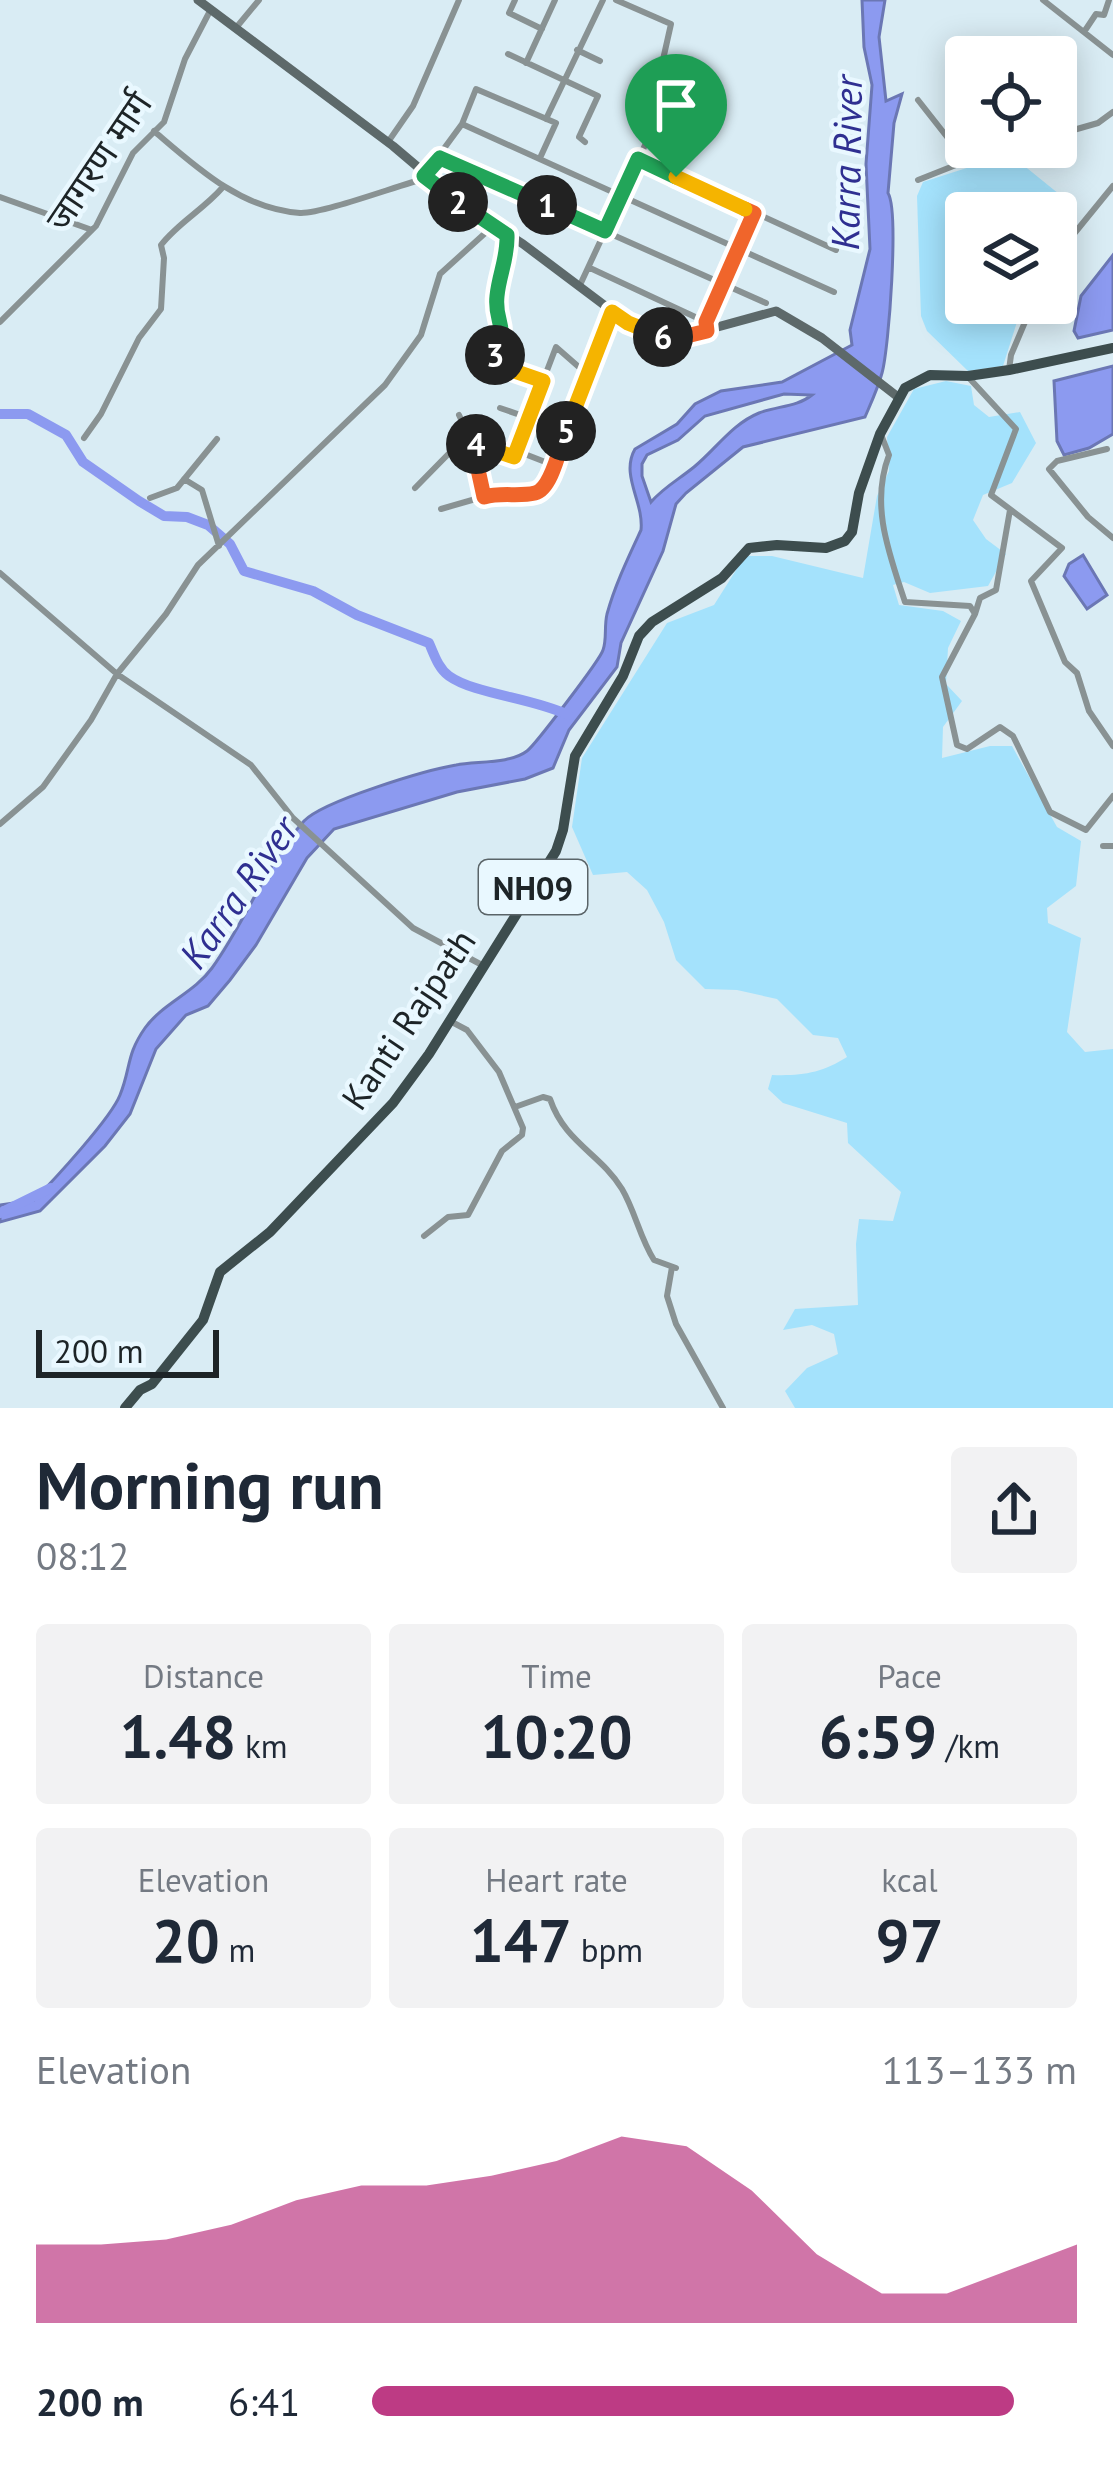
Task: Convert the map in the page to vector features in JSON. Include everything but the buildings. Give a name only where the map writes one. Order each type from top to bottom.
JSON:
[{"type":"main road","points":[[198,0],[388,142],[425,177],[612,312],[670,340],[706,326],[776,311],[822,338],[898,398],[917,378],[1009,370],[1113,348]]},
{"type":"main road","name":"Kanti Rajpath","points":[[125,1408],[152,1384],[202,1321],[220,1273],[270,1232],[358,1143],[393,1103],[450,1021],[556,851],[575,756],[623,676],[639,636],[652,622],[722,578],[749,548],[826,548],[844,541],[852,532],[880,434],[898,398]]},
{"type":"street","points":[[235,29],[259,0]]},
{"type":"street","points":[[388,142],[413,106],[459,0]]},
{"type":"street","points":[[515,0],[509,13],[542,29]]},
{"type":"street","points":[[526,63],[555,0]]},
{"type":"street","points":[[546,118],[603,0]]},
{"type":"street","points":[[616,0],[671,24],[662,64],[672,86],[709,101],[676,177]]},
{"type":"street","points":[[1043,0],[1113,55]]},
{"type":"street","points":[[1084,32],[1096,14],[1103,15],[1109,0]]},
{"type":"street","name":"जागरण मार्ग","points":[[0,322],[92,230],[133,153],[170,110],[184,59],[211,10]]},
{"type":"street","points":[[577,50],[600,61]]},
{"type":"street","points":[[508,54],[598,96],[579,137],[585,142]]},
{"type":"street","points":[[579,288],[672,86]]},
{"type":"street","points":[[154,131],[223,187],[257,202],[302,213],[425,177],[462,124],[476,88],[556,123],[540,158]]},
{"type":"street","points":[[919,100],[945,134]]},
{"type":"street","points":[[1077,129],[1113,112]]},
{"type":"street","points":[[462,124],[834,292]]},
{"type":"street","points":[[440,158],[766,303]]},
{"type":"street","points":[[638,159],[836,250]]},
{"type":"street","points":[[918,180],[948,168]]},
{"type":"street","points":[[1077,230],[1113,186]]},
{"type":"street","points":[[84,438],[160,309],[161,244],[223,187]]},
{"type":"street","points":[[0,197],[92,230]]},
{"type":"street","points":[[588,267],[706,326],[754,213]]},
{"type":"street","points":[[0,824],[43,787],[117,674],[198,565],[385,385],[421,335],[440,274],[493,226]]},
{"type":"street","points":[[507,235],[508,254],[496,300],[504,335],[491,363],[543,381]]},
{"type":"street","points":[[441,509],[484,497],[542,490],[612,312]]},
{"type":"street","points":[[1009,370],[1024,324]]},
{"type":"street","points":[[470,438],[514,457],[556,347],[588,375]]},
{"type":"street","points":[[968,376],[1016,429],[991,495],[1062,548],[1031,581],[1065,662],[1077,674],[1089,711],[1113,746]]},
{"type":"street","points":[[500,408],[529,418]]},
{"type":"street","points":[[459,415],[470,438],[484,497]]},
{"type":"street","points":[[880,434],[890,454],[880,478],[882,530],[905,602],[970,606],[975,614]]},
{"type":"street","points":[[415,488],[470,438]]},
{"type":"street","points":[[150,498],[177,488],[217,439]]},
{"type":"street","points":[[1107,449],[1057,461],[1049,470],[1088,517],[1113,538]]},
{"type":"street","points":[[516,451],[553,465]]},
{"type":"street","points":[[184,479],[202,490],[220,544]]},
{"type":"street","points":[[1010,509],[997,590],[980,598],[941,677],[957,745],[967,749],[1000,728],[1013,736],[1050,812],[1086,830],[1113,796]]},
{"type":"street","points":[[0,573],[117,674],[251,764],[293,818],[413,928],[482,965]]},
{"type":"street","points":[[1103,846],[1113,846]]},
{"type":"street","points":[[424,1237],[448,1217],[468,1215],[502,1151],[522,1135],[500,1072],[467,1030],[450,1021]]},
{"type":"street","points":[[515,1107],[550,1099],[555,1118],[567,1134],[621,1188],[654,1260],[674,1267],[667,1297],[676,1324],[723,1408]]},
{"type":"shaded area","points":[[967,168],[1027,168],[1057,192],[945,192],[945,324],[1016,324],[1003,366],[968,371],[927,331],[921,316],[917,196],[923,182]]},
{"type":"shaded area","points":[[946,381],[971,386],[974,405],[989,417],[1020,412],[1036,443],[1012,483],[983,495],[973,520],[986,539],[1006,554],[988,586],[930,593],[904,582],[893,585],[899,605],[943,611],[961,621],[948,648],[946,684],[962,701],[943,727],[942,758],[990,746],[1012,746],[1057,827],[1081,841],[1076,886],[1047,908],[1048,923],[1081,938],[1067,1032],[1085,1052],[1113,1049],[1113,1408],[795,1408],[785,1391],[807,1368],[838,1354],[834,1334],[812,1325],[783,1330],[795,1309],[858,1305],[859,1219],[893,1221],[901,1192],[848,1143],[847,1123],[783,1103],[768,1089],[772,1075],[811,1072],[847,1057],[838,1038],[813,1035],[777,999],[705,989],[676,960],[647,890],[627,872],[593,875],[572,827],[582,758],[667,623],[714,605],[745,556],[772,556],[863,578],[877,496],[889,471],[887,437],[914,389]]},
{"type":"water","points":[[862,0],[885,0],[879,37],[886,101],[902,94],[894,123],[888,193],[893,251],[887,337],[882,373],[865,417],[743,447],[686,493],[676,504],[663,551],[621,643],[617,667],[569,730],[553,768],[334,829],[307,858],[230,980],[208,1006],[186,1015],[156,1049],[130,1114],[105,1146],[40,1211],[0,1222],[0,1205],[34,1200],[106,1118],[120,1095],[145,1028],[212,968],[304,821],[353,796],[400,780],[520,755],[542,734],[603,650],[610,603],[641,530],[630,469],[635,449],[677,424],[695,404],[721,391],[782,382],[852,345],[850,330],[870,249],[866,164],[872,85]],"holes":[[[784,394],[812,395],[741,424],[651,502],[642,476],[647,455],[678,440],[705,416]]]},
{"type":"water","points":[[1113,255],[1113,330],[1078,338],[1074,331],[1081,296]]},
{"type":"water","points":[[1113,366],[1113,434],[1064,455],[1057,441],[1054,381]]},
{"type":"water","points":[[1083,555],[1107,595],[1087,609],[1064,576],[1069,564]]},
{"type":"waterway","points":[[0,414],[28,414],[66,435],[83,462],[139,501],[164,516],[187,517],[208,525],[230,544],[244,571],[313,591],[357,615],[429,643],[442,669],[460,682],[568,715]]},
{"type":"waterway","name":"Karra River","points":[[0,1213],[51,1188]]},
{"type":"route","points":[[440,158],[605,231],[638,159],[676,177],[754,213],[706,322],[707,331],[670,340],[612,312],[546,485],[535,493],[500,492],[484,497],[472,442],[514,457],[543,381],[491,363],[504,335],[496,300],[508,254],[507,235],[424,176],[440,158]]}]
